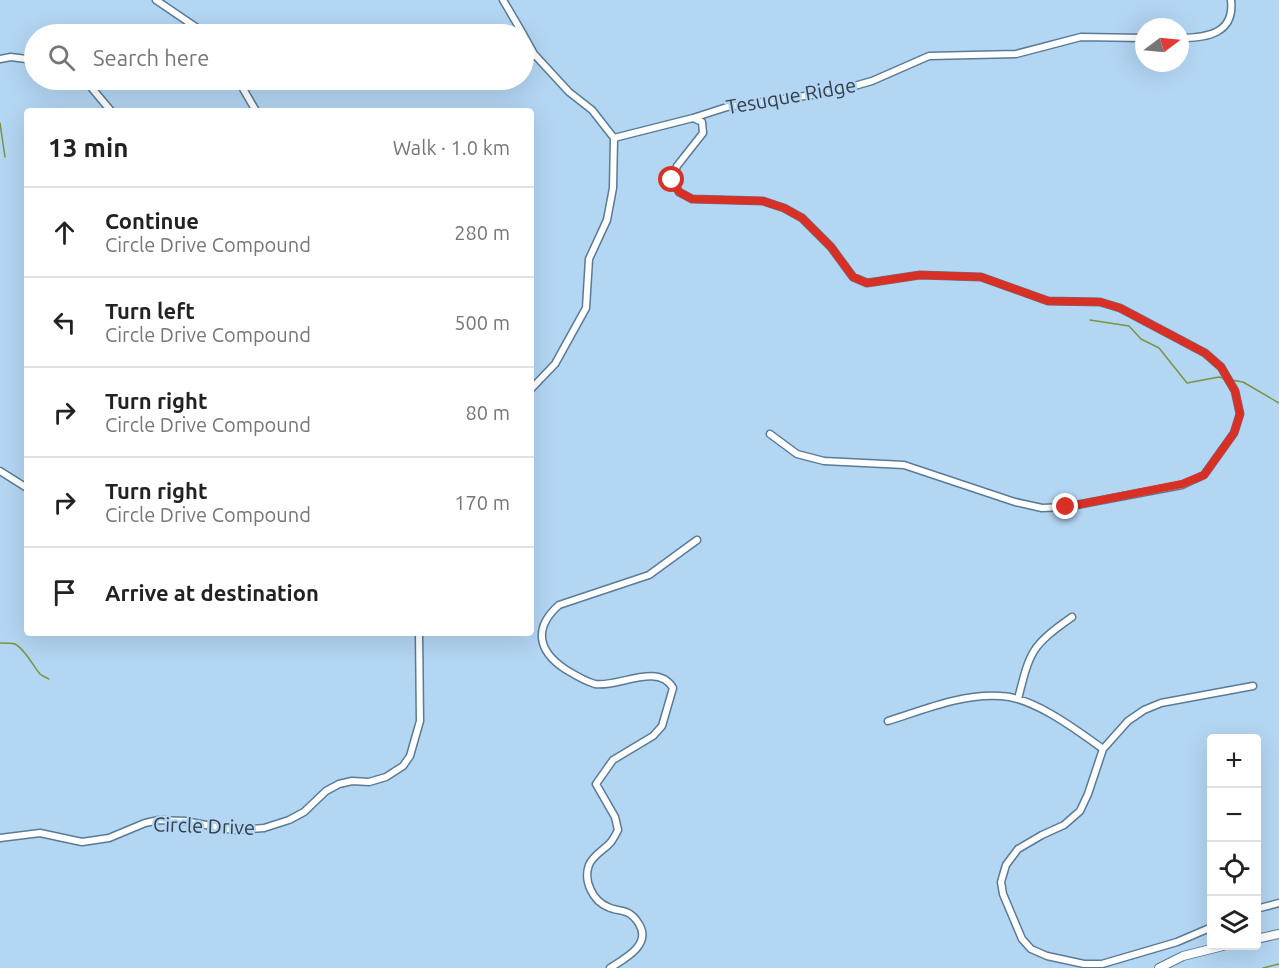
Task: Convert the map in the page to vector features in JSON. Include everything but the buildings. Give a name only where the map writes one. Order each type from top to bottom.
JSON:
[{"type":"street","points":[[156,0],[191,24]]},
{"type":"street","points":[[503,0],[517,24]]},
{"type":"street","points":[[1189,38],[1201,38],[1216,33],[1227,23],[1232,10],[1231,0]]},
{"type":"street","name":"Tesuque Ridge","points":[[614,138],[693,118],[727,106],[833,92],[872,81],[929,56],[1016,54],[1081,37],[1135,38]]},
{"type":"street","points":[[534,54],[569,92],[592,110],[614,138],[613,188],[607,220],[589,259],[586,308],[555,364],[534,386]]},
{"type":"street","points":[[0,59],[11,57],[24,59]]},
{"type":"street","points":[[93,90],[108,108]]},
{"type":"street","points":[[244,90],[254,108]]},
{"type":"street","points":[[693,118],[702,122],[703,132],[677,166],[672,180],[679,192],[692,199],[763,201],[784,208],[802,218],[831,247],[853,277],[867,283],[920,275],[981,277],[1048,301],[1100,302],[1120,308],[1205,353],[1221,367],[1235,391],[1240,414],[1234,433],[1204,475],[1182,484],[1066,507],[1042,508],[1015,502],[904,465],[824,461],[797,454],[770,434]]},
{"type":"street","points":[[0,471],[24,486]]},
{"type":"street","points":[[610,968],[636,950],[643,939],[642,928],[637,920],[628,912],[606,907],[589,889],[587,880],[589,865],[611,842],[618,830],[615,817],[596,784],[612,760],[653,736],[662,726],[673,688],[661,677],[626,679],[606,684],[596,684],[579,678],[548,655],[541,634],[552,612],[559,605],[649,575],[697,540]]},
{"type":"street","points":[[1018,699],[1028,660],[1034,649],[1045,635],[1072,617]]},
{"type":"street","name":"Circle Drive","points":[[0,838],[40,833],[82,843],[109,838],[145,823],[159,820],[185,821],[233,830],[264,828],[289,820],[304,812],[339,784],[352,781],[369,782],[386,777],[403,766],[410,756],[420,721],[419,636]]},
{"type":"street","points":[[1207,929],[1177,942],[1102,964],[1084,964],[1047,956],[1031,949],[1022,939],[1003,894],[1001,882],[1006,865],[1018,849],[1064,825],[1080,811],[1103,749],[1128,721],[1144,710],[1185,698],[1253,686]]},
{"type":"street","points":[[888,721],[953,702],[983,696],[1002,696],[1018,699],[1070,725],[1103,749]]},
{"type":"street","points":[[1261,908],[1279,903]]},
{"type":"street","points":[[1261,938],[1279,934]]},
{"type":"street","points":[[1160,968],[1183,957],[1207,950]]},
{"type":"waterway","points":[[0,123],[5,157]]},
{"type":"waterway","points":[[1090,320],[1129,326],[1141,339],[1159,348],[1187,383],[1219,377],[1226,379]]},
{"type":"waterway","points":[[1231,380],[1243,382],[1279,403]]},
{"type":"waterway","points":[[0,643],[18,646],[40,674],[49,679]]},
{"type":"waterway","points":[[1263,968],[1279,964]]},
{"type":"route","points":[[672,180],[679,192],[692,199],[763,201],[784,208],[802,218],[831,247],[853,277],[867,283],[920,275],[981,277],[1048,301],[1100,302],[1120,308],[1205,353],[1221,367],[1235,391],[1240,414],[1234,433],[1204,475],[1182,484],[1066,507]]}]
